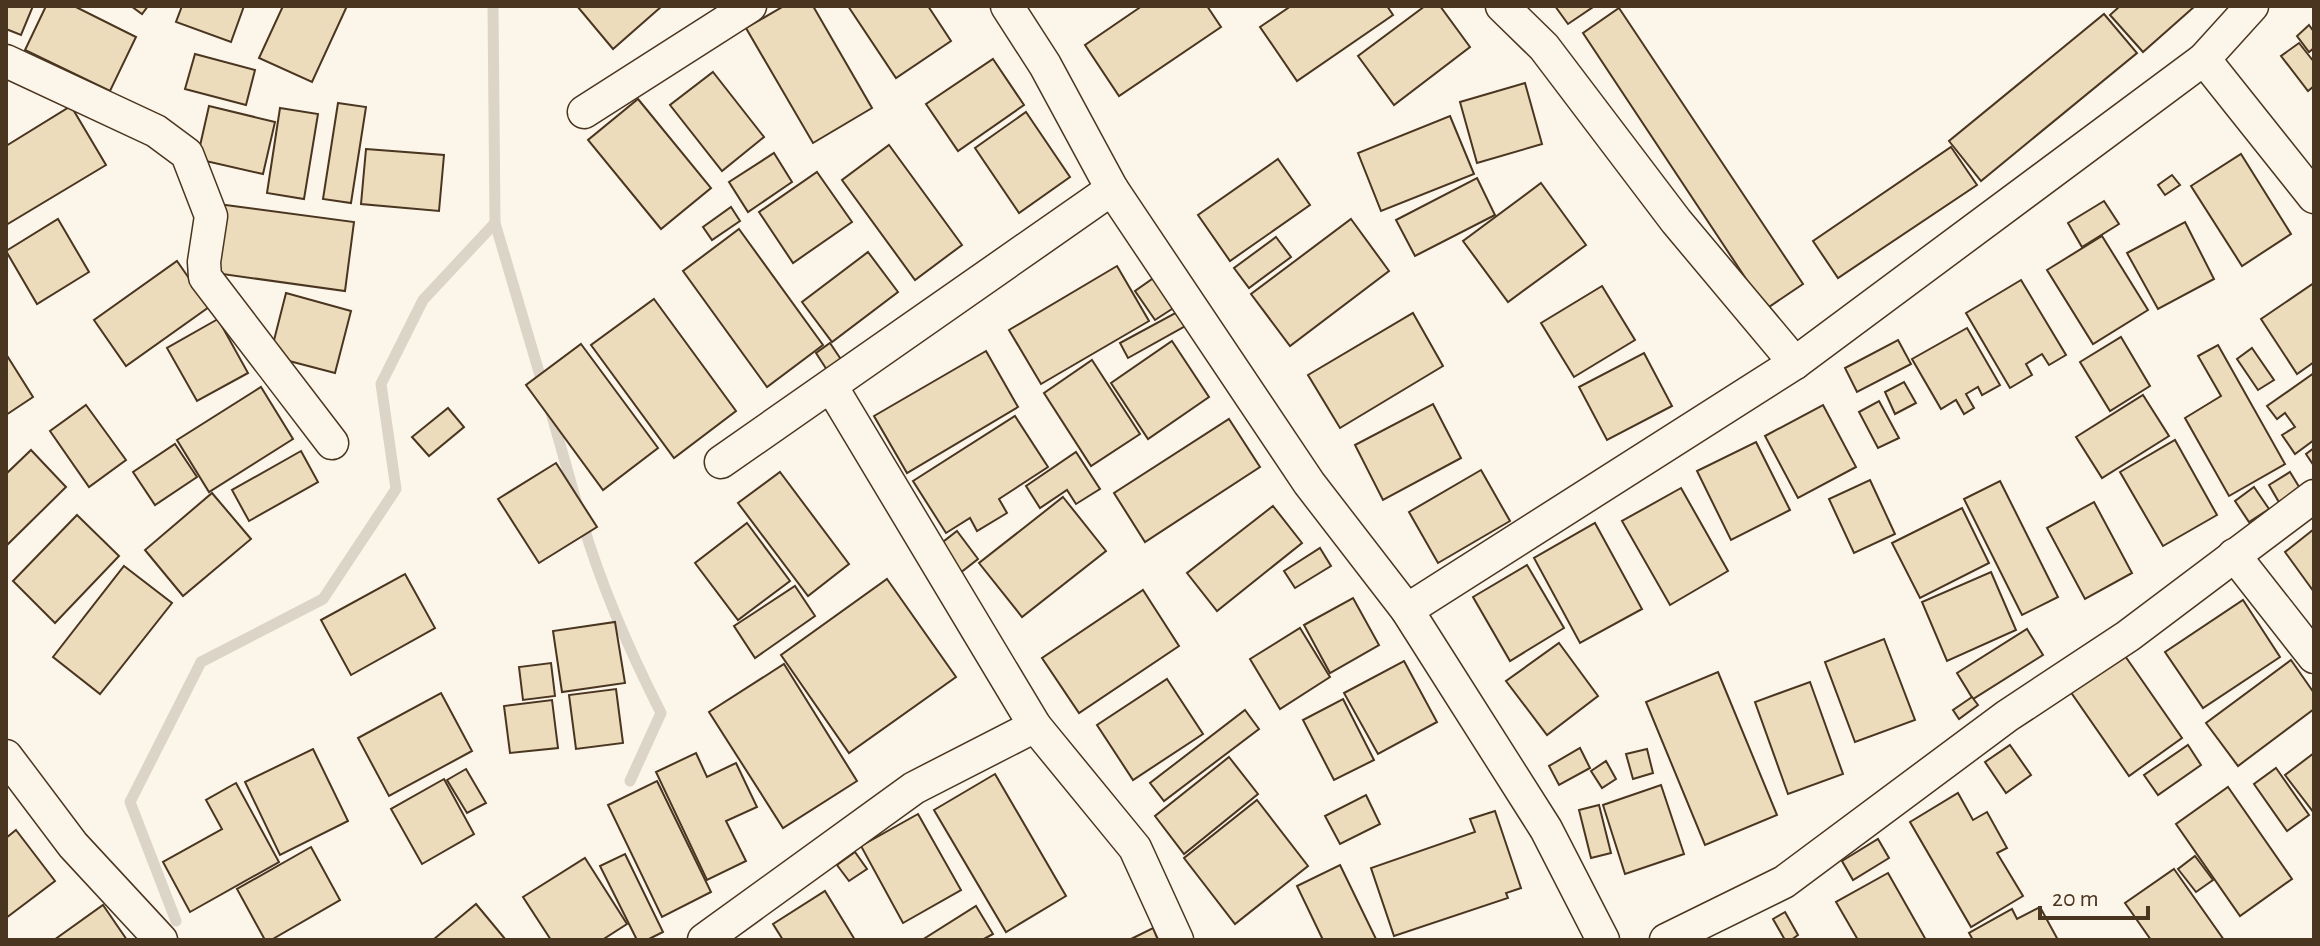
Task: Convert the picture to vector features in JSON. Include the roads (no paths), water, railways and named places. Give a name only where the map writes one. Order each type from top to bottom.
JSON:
[{"type":"street","points":[[584,112],[750,6]]},
{"type":"street","points":[[1007,6],[1045,65],[1112,189],[1309,483],[1407,610],[1546,829],[1603,940]]},
{"type":"street","points":[[1502,6],[1544,47],[1676,221],[1795,363]]},
{"type":"street","points":[[1407,610],[1795,363],[2204,59],[2252,6]]},
{"type":"street","points":[[2204,59],[2314,197]]},
{"type":"street","points":[[6,61],[156,131],[187,154],[211,216],[204,262],[205,277],[332,443]]},
{"type":"street","points":[[721,462],[1112,189]]},
{"type":"street","points":[[831,386],[1035,726],[1135,848],[1177,940]]},
{"type":"street","points":[[1666,940],[1784,882],[2007,716],[2128,636],[2314,496]]},
{"type":"street","points":[[2234,555],[2314,657]]},
{"type":"street","points":[[704,940],[914,788],[1035,726]]},
{"type":"street","points":[[6,756],[73,845],[161,940]]},
{"type":"waterway","points":[[493,6],[495,223],[544,389]]},
{"type":"waterway","points":[[176,921],[130,802],[201,662],[323,599],[396,489],[381,384],[423,300],[495,223]]},
{"type":"waterway","points":[[550,409],[577,504]]},
{"type":"waterway","points":[[582,521],[617,618],[661,713],[630,781]]}]
